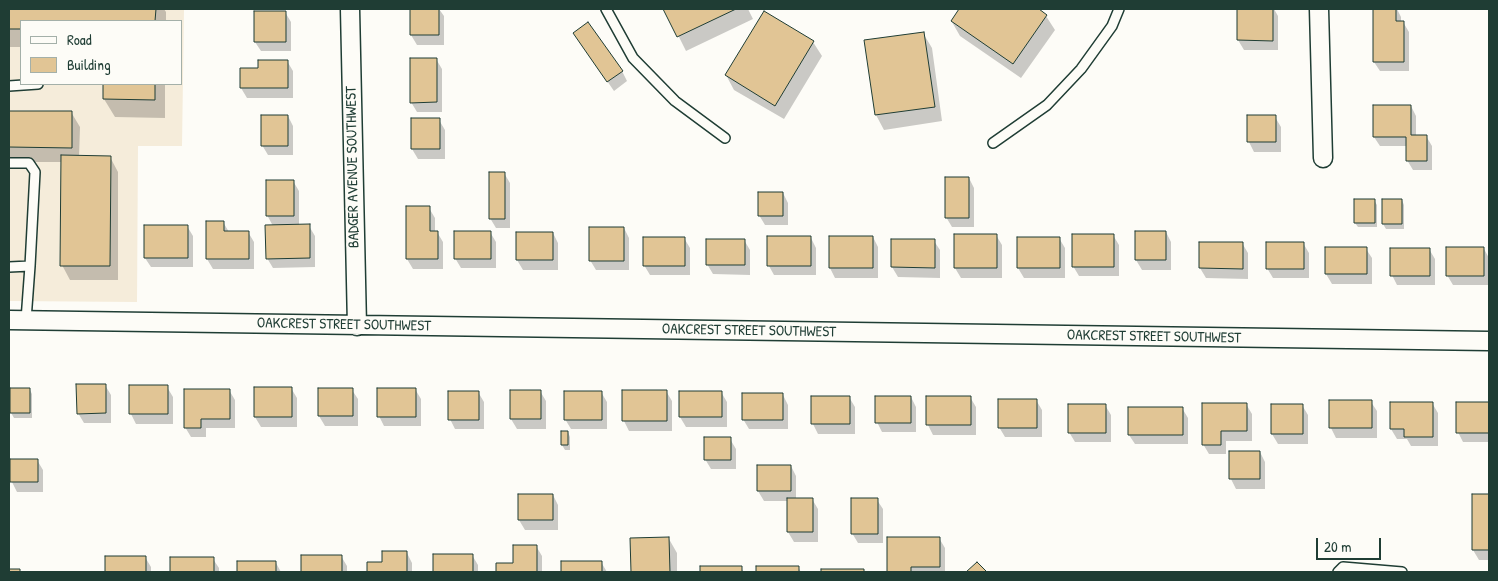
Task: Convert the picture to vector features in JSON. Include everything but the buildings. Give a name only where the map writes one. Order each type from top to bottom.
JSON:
[{"type":"street","name":"BADGER AVENUE SOUTHWEST","points":[[350,9],[357,326]]},
{"type":"street","points":[[1319,9],[1323,158]]},
{"type":"street","name":"OAKCREST STREET SOUTHWEST","points":[[17,320],[1489,341]]},
{"type":"lane","points":[[606,9],[633,58],[675,101],[725,138]]},
{"type":"lane","points":[[994,144],[1047,105],[1081,69],[1112,26],[1119,9]]},
{"type":"lane","points":[[9,86],[24,85]]},
{"type":"lane","points":[[9,163],[29,163],[36,172],[30,266],[17,320]]},
{"type":"lane","points":[[9,267],[30,266]]},
{"type":"lane","points":[[1338,572],[1343,568],[1402,572]]},
{"type":"shaded area","points":[[9,9],[184,9],[182,146],[138,146],[137,302],[9,301]]}]
